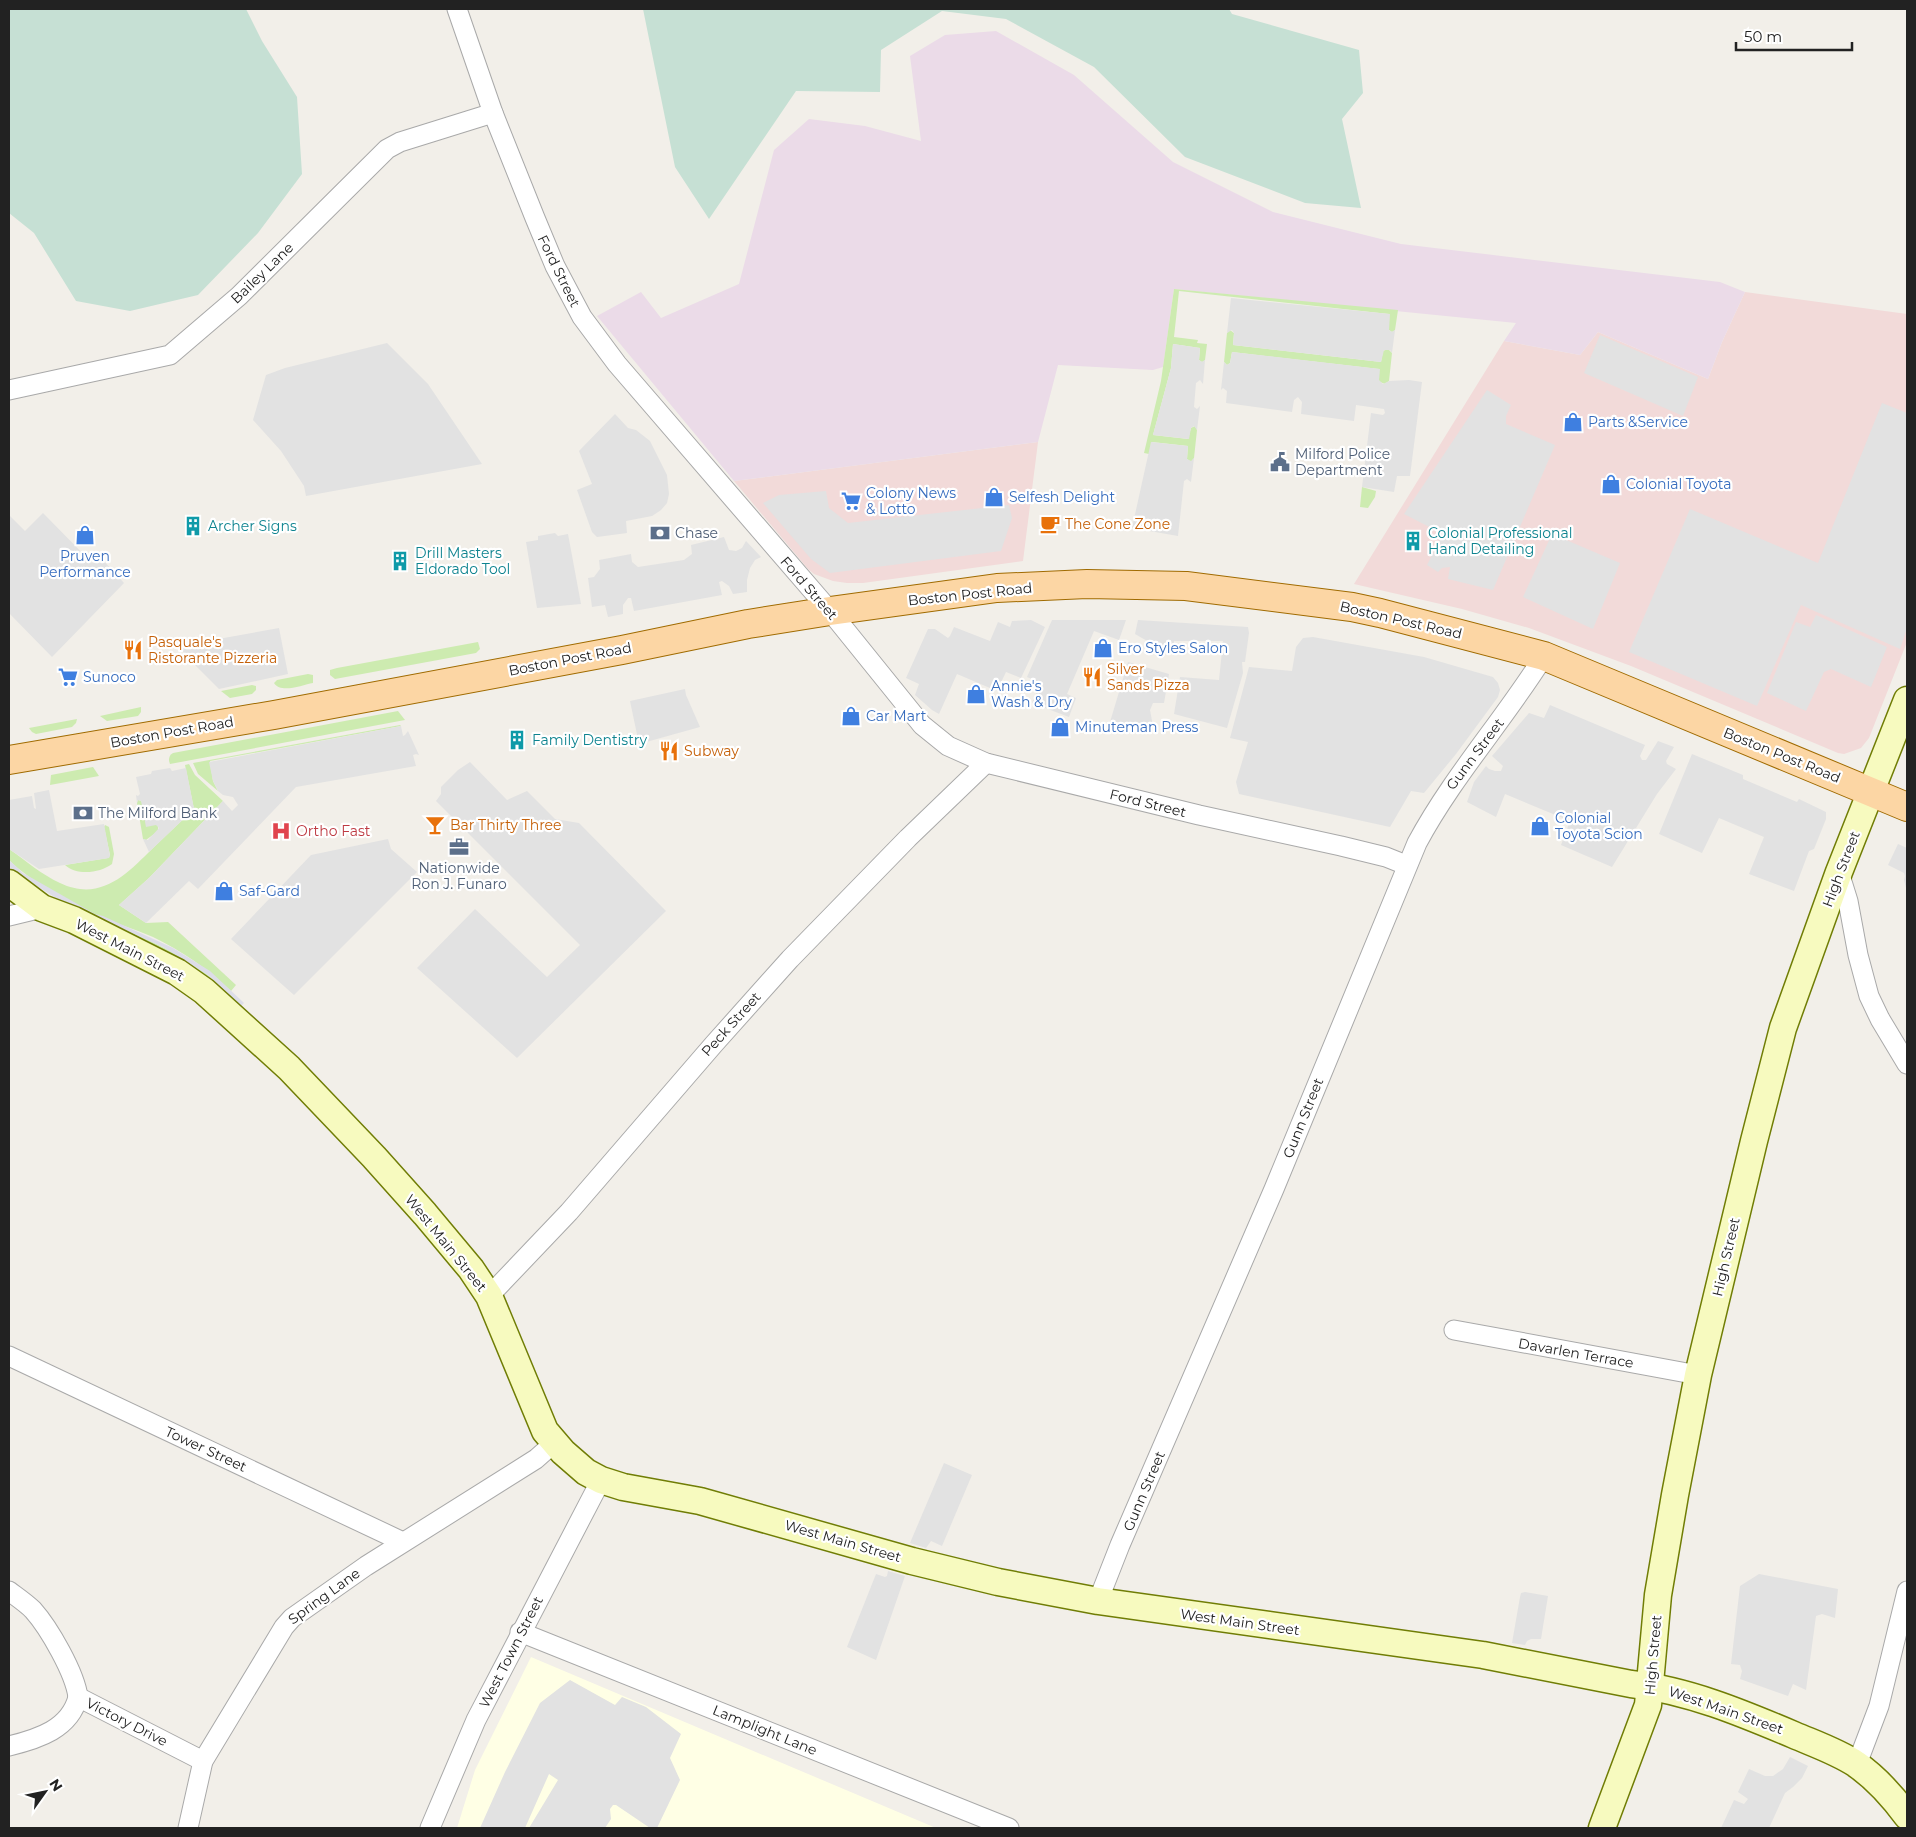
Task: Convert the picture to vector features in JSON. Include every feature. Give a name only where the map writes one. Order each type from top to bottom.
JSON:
[{"type":"main road","name":"Boston Post Road","points":[[9,760],[283,714],[622,650],[748,624],[830,611],[997,588],[1087,584],[1186,586],[1352,607],[1544,656],[1907,807]]},
{"type":"main road","name":"High Street","points":[[1602,1828],[1648,1705],[1658,1594],[1698,1375],[1783,1028],[1839,872],[1907,700]]},
{"type":"main road","name":"West Main Street","points":[[9,883],[42,908],[74,920],[177,972],[204,990],[289,1068],[374,1157],[425,1214],[470,1269],[489,1296],[502,1324],[538,1418],[554,1443],[574,1463],[601,1480],[623,1487],[715,1505],[952,1571],[1098,1602],[1483,1655],[1681,1693],[1757,1719],[1856,1764],[1882,1786],[1907,1816]]},
{"type":"street","name":"Ford Street","points":[[457,9],[493,113],[555,266],[582,317],[617,364],[830,611],[922,725],[948,746],[986,763],[1198,815],[1341,846],[1386,857],[1406,865]]},
{"type":"street","name":"Bailey Lane","points":[[9,390],[170,355],[239,296],[387,149],[400,142],[493,113]]},
{"type":"street","name":"Gunn Street","points":[[1098,1602],[1124,1537],[1274,1189],[1406,865],[1442,798],[1523,690],[1544,656]]},
{"type":"street","name":"Peck Street","points":[[489,1296],[569,1212],[790,959],[986,763]]},
{"type":"street","points":[[1839,872],[1848,901],[1858,955],[1870,996],[1880,1019],[1907,1064]]},
{"type":"street","points":[[9,916],[42,908]]},
{"type":"street","name":"Davarlen Terrace","points":[[1454,1330],[1698,1375]]},
{"type":"street","name":"Tower Street","points":[[9,1356],[402,1542]]},
{"type":"street","name":"Spring Lane","points":[[188,1828],[203,1761],[284,1627],[300,1611],[402,1542],[536,1459],[554,1443]]},
{"type":"street","name":"West Town Street","points":[[430,1828],[476,1720],[520,1632],[601,1480]]},
{"type":"street","points":[[1856,1764],[1879,1706],[1907,1590]]},
{"type":"street","points":[[9,1591],[34,1611],[42,1623],[73,1677],[78,1697]]},
{"type":"street","name":"Lamplight Lane","points":[[520,1632],[1009,1828]]},
{"type":"street","name":"Victory Drive","points":[[9,1746],[27,1741],[54,1729],[69,1717],[78,1697],[203,1761]]},
{"type":"shaded area","points":[[9,9],[246,9],[262,41],[297,97],[302,174],[258,233],[198,295],[130,311],[76,301],[34,233],[9,213]]},
{"type":"shaded area","points":[[643,9],[1229,9],[1232,14],[1359,50],[1363,93],[1342,119],[1361,208],[1305,203],[1185,157],[1094,67],[1006,19],[942,11],[881,50],[880,92],[796,91],[709,219],[675,167]]},
{"type":"shaded area","points":[[996,31],[1074,75],[1173,162],[1273,212],[1401,244],[1720,282],[1745,292],[1722,342],[1708,379],[1598,332],[1580,355],[1504,341],[1516,323],[1174,289],[1163,367],[1153,370],[1058,365],[1038,442],[734,481],[597,316],[641,292],[661,318],[739,284],[774,150],[809,119],[865,126],[921,141],[910,56],[945,35]]},
{"type":"shaded area","points":[[1745,292],[1907,314],[1907,642],[1869,738],[1861,748],[1844,754],[1838,753],[1631,666],[1529,628],[1462,609],[1354,584],[1504,341],[1580,355],[1598,332],[1708,379],[1722,342]]},
{"type":"shaded area","points":[[1231,298],[1390,314],[1389,330],[1392,332],[1395,330],[1392,353],[1390,350],[1384,350],[1381,362],[1233,345],[1234,333],[1232,330],[1227,333]]},
{"type":"shaded area","points":[[1600,335],[1698,377],[1683,416],[1584,373]]},
{"type":"shaded area","points":[[387,343],[428,384],[482,464],[306,496],[304,486],[281,451],[253,420],[266,375],[285,368]]},
{"type":"shaded area","points":[[1173,344],[1200,348],[1199,360],[1202,362],[1205,360],[1203,384],[1200,380],[1196,383],[1194,407],[1197,409],[1200,406],[1197,430],[1194,426],[1191,428],[1189,439],[1153,435],[1171,368]]},
{"type":"shaded area","points":[[1232,352],[1380,369],[1379,380],[1383,384],[1389,381],[1409,380],[1422,382],[1410,476],[1397,476],[1394,492],[1362,487],[1371,413],[1383,415],[1385,413],[1384,409],[1356,405],[1354,421],[1301,414],[1302,402],[1298,397],[1294,400],[1292,412],[1226,403],[1227,391],[1223,388],[1221,390],[1224,362],[1227,365],[1230,363]]},
{"type":"shaded area","points":[[1487,390],[1511,405],[1506,416],[1506,424],[1555,445],[1493,590],[1448,579],[1450,567],[1442,568],[1438,572],[1427,565],[1443,534],[1404,514]]},
{"type":"shaded area","points":[[1882,403],[1907,413],[1907,628],[1900,649],[1801,605],[1757,706],[1629,652],[1690,509],[1818,563]]},
{"type":"shaded area","points":[[615,414],[628,428],[636,430],[650,441],[667,475],[669,494],[667,503],[652,516],[626,521],[627,533],[597,537],[592,532],[577,490],[592,484],[579,451]]},
{"type":"shaded area","points":[[1038,442],[1023,561],[863,583],[833,581],[814,574],[734,481]]},
{"type":"shaded area","points":[[1151,442],[1188,446],[1187,459],[1191,461],[1194,458],[1191,482],[1187,479],[1184,481],[1178,536],[1132,528]]},
{"type":"shaded area","points":[[826,491],[829,508],[848,523],[1009,505],[1012,518],[1001,551],[830,573],[811,559],[763,503],[779,495]]},
{"type":"shaded area","points":[[43,513],[92,563],[100,557],[124,583],[52,657],[9,613],[9,515],[25,531]]},
{"type":"shaded area","points":[[555,533],[558,536],[568,534],[581,604],[537,608],[526,542],[538,540],[538,536]]},
{"type":"shaded area","points":[[1552,534],[1620,563],[1593,629],[1523,597]]},
{"type":"shaded area","points":[[724,537],[729,550],[736,551],[742,548],[746,541],[761,557],[755,560],[750,568],[747,592],[733,594],[729,586],[722,581],[719,582],[722,595],[634,611],[631,598],[628,598],[623,605],[623,614],[608,617],[605,605],[592,607],[588,578],[594,577],[600,569],[599,560],[631,554],[632,562],[638,567],[684,560],[692,554],[691,545]]},
{"type":"shaded area","points":[[1816,615],[1887,647],[1871,687],[1831,669],[1824,672],[1806,711],[1767,693],[1796,622],[1810,627]]},
{"type":"shaded area","points":[[1031,620],[1045,627],[1021,678],[1006,672],[997,691],[957,674],[939,714],[915,695],[919,684],[906,678],[928,629],[935,629],[948,638],[954,627],[990,641],[998,622],[1010,627],[1012,621]]},
{"type":"shaded area","points":[[1052,620],[1126,620],[1119,640],[1094,631],[1067,694],[1076,698],[1069,717],[1032,703],[1041,683],[1027,677]]},
{"type":"shaded area","points":[[1138,620],[1248,627],[1249,633],[1245,662],[1242,662],[1243,673],[1227,728],[1174,714],[1180,677],[1219,680],[1223,641],[1174,641],[1173,651],[1170,654],[1135,634]]},
{"type":"shaded area","points":[[279,628],[288,674],[219,689],[188,658],[179,646]]},
{"type":"shaded area","points":[[1313,637],[1424,657],[1493,677],[1498,683],[1500,690],[1498,697],[1456,754],[1424,793],[1411,791],[1390,827],[1239,794],[1236,782],[1248,742],[1230,738],[1249,667],[1292,671],[1296,647],[1303,638]]},
{"type":"shaded area","points":[[1128,662],[1169,674],[1164,703],[1153,703],[1150,710],[1153,726],[1142,731],[1110,722]]},
{"type":"shaded area","points":[[685,689],[700,727],[639,744],[630,701]]},
{"type":"shaded area","points":[[1550,705],[1645,745],[1640,756],[1642,760],[1646,760],[1658,741],[1674,747],[1666,761],[1667,764],[1676,769],[1657,794],[1612,867],[1561,845],[1570,821],[1505,794],[1496,817],[1467,802],[1474,782],[1486,766],[1495,771],[1501,771],[1503,766],[1492,756],[1529,713],[1544,718]]},
{"type":"shaded area","points":[[401,726],[403,736],[408,731],[419,755],[413,755],[416,766],[296,787],[198,889],[189,881],[146,923],[119,905],[149,878],[223,801],[232,811],[238,805],[233,797],[223,795],[218,791],[213,781],[209,762]]},
{"type":"shaded area","points":[[1692,754],[1743,775],[1743,779],[1797,802],[1799,799],[1826,812],[1826,819],[1814,849],[1809,851],[1794,891],[1749,874],[1764,837],[1719,818],[1702,853],[1659,834]]},
{"type":"shaded area","points":[[470,762],[507,800],[527,791],[555,819],[579,823],[666,911],[517,1058],[417,968],[475,909],[547,977],[580,945],[436,801],[441,794],[441,787],[458,770]]},
{"type":"shaded area","points":[[170,768],[172,771],[186,768],[194,809],[149,852],[143,839],[148,840],[159,828],[156,825],[146,827],[141,801],[138,800],[137,803],[136,795],[140,794],[136,777],[151,774],[152,771]]},
{"type":"shaded area","points":[[49,790],[57,831],[104,824],[109,858],[39,869],[9,849],[9,800],[32,796],[34,808],[36,809],[34,793]]},
{"type":"shaded area","points":[[388,839],[391,849],[417,872],[294,995],[231,939],[311,855]]},
{"type":"shaded area","points":[[1898,844],[1907,848],[1907,892],[1904,873],[1888,865]]},
{"type":"shaded area","points":[[9,860],[23,873],[95,914],[173,948],[210,971],[244,1003],[241,1006],[208,975],[163,947],[61,901],[14,872],[9,866]]},
{"type":"shaded area","points":[[944,1463],[972,1475],[942,1546],[931,1541],[926,1548],[910,1543]]},
{"type":"shaded area","points":[[888,1571],[905,1576],[876,1660],[847,1647],[876,1574],[885,1577]]},
{"type":"shaded area","points":[[1759,1574],[1838,1589],[1835,1618],[1822,1614],[1816,1616],[1806,1690],[1793,1684],[1788,1696],[1740,1679],[1742,1671],[1740,1665],[1731,1664],[1740,1586]]},
{"type":"shaded area","points":[[1521,1593],[1548,1596],[1541,1639],[1531,1639],[1525,1645],[1512,1643]]},
{"type":"shaded area","points":[[531,1657],[936,1828],[457,1828],[475,1770]]},
{"type":"shaded area","points":[[570,1680],[615,1705],[622,1697],[646,1707],[681,1734],[670,1758],[680,1780],[657,1828],[650,1828],[616,1805],[613,1805],[610,1809],[611,1819],[605,1828],[529,1828],[558,1780],[549,1774],[525,1828],[480,1828],[505,1772],[540,1703]]},
{"type":"shaded area","points":[[1790,1757],[1808,1766],[1802,1778],[1785,1793],[1769,1828],[1721,1828],[1734,1800],[1744,1804],[1748,1799],[1738,1792],[1749,1769],[1765,1776],[1773,1776],[1783,1769]]},
{"type":"green space","points":[[1174,289],[1398,310],[1395,330],[1392,332],[1389,330],[1389,314],[1179,291],[1174,337],[1198,340],[1197,343],[1207,344],[1205,360],[1202,362],[1199,360],[1200,348],[1173,344],[1171,368],[1153,435],[1188,439],[1191,428],[1195,426],[1197,430],[1194,458],[1191,462],[1187,459],[1188,446],[1152,442],[1149,454],[1144,453],[1161,381]]},
{"type":"green space","points":[[1230,330],[1234,333],[1233,345],[1381,362],[1383,351],[1388,349],[1392,353],[1389,381],[1385,384],[1378,380],[1379,369],[1232,352],[1230,363],[1227,365],[1224,362],[1227,333]]},
{"type":"green space","points":[[1362,487],[1376,491],[1375,497],[1368,508],[1360,507]]},
{"type":"green space","points":[[478,642],[480,649],[476,653],[335,679],[330,675],[330,670],[337,668]]},
{"type":"green space","points":[[308,674],[313,675],[313,683],[298,687],[282,688],[274,683],[277,680]]},
{"type":"green space","points":[[252,685],[256,686],[256,690],[252,694],[230,698],[221,691]]},
{"type":"green space","points":[[141,707],[141,712],[138,716],[107,721],[100,716]]},
{"type":"green space","points":[[398,711],[405,720],[170,764],[169,762],[170,756],[173,753]]},
{"type":"green space","points":[[77,719],[72,727],[36,734],[29,728]]},
{"type":"green space","points":[[400,725],[210,761],[213,781],[218,791],[198,774],[193,763]]},
{"type":"green space","points":[[189,764],[195,775],[223,801],[149,878],[119,905],[146,923],[168,922],[236,985],[231,991],[204,968],[174,948],[153,937],[96,915],[74,904],[50,891],[9,860],[9,849],[47,876],[74,888],[88,889],[111,883],[132,868],[194,809],[185,765]]},
{"type":"green space","points":[[93,767],[99,776],[50,785],[51,775]]},
{"type":"green space","points":[[138,800],[141,801],[158,826],[158,831],[146,840],[143,839]]},
{"type":"green space","points":[[105,825],[109,827],[114,854],[112,864],[89,872],[76,871],[65,865],[108,858],[110,855]]},
{"type":"green space","points":[[102,921],[159,945],[195,966],[227,991],[241,1006],[186,963]]},
{"type":"place","name":"Parts &Service","points":[[1573,422]]},
{"type":"place","name":"Milford Police Department","points":[[1280,462]]},
{"type":"place","name":"Colonial Toyota","points":[[1611,484]]},
{"type":"place","name":"Selfesh Delight","points":[[994,497]]},
{"type":"place","name":"Colony News & Lotto","points":[[851,501]]},
{"type":"place","name":"The Cone Zone","points":[[1050,524]]},
{"type":"place","name":"Archer Signs","points":[[193,526]]},
{"type":"place","name":"Chase","points":[[660,533]]},
{"type":"place","name":"Pruven Performance","points":[[85,535]]},
{"type":"place","name":"Colonial Professional Hand Detailing","points":[[1413,541]]},
{"type":"place","name":"Drill Masters Eldorado Tool","points":[[400,561]]},
{"type":"place","name":"Ero Styles Salon","points":[[1103,648]]},
{"type":"place","name":"Pasquale's Ristorante Pizzeria","points":[[133,650]]},
{"type":"place","name":"Sunoco","points":[[68,677]]},
{"type":"place","name":"Silver Sands Pizza","points":[[1092,677]]},
{"type":"place","name":"Annie's Wash & Dry","points":[[976,694]]},
{"type":"place","name":"Car Mart","points":[[851,716]]},
{"type":"place","name":"Minuteman Press","points":[[1060,727]]},
{"type":"place","name":"Family Dentistry","points":[[517,740]]},
{"type":"place","name":"Subway","points":[[669,751]]},
{"type":"place","name":"The Milford Bank","points":[[83,813]]},
{"type":"place","name":"Bar Thirty Three","points":[[435,825]]},
{"type":"place","name":"Colonial Toyota Scion","points":[[1540,826]]},
{"type":"place","name":"Ortho Fast","points":[[281,831]]},
{"type":"place","name":"Nationwide Ron J. Funaro","points":[[459,847]]},
{"type":"place","name":"Saf-Gard","points":[[224,891]]}]
